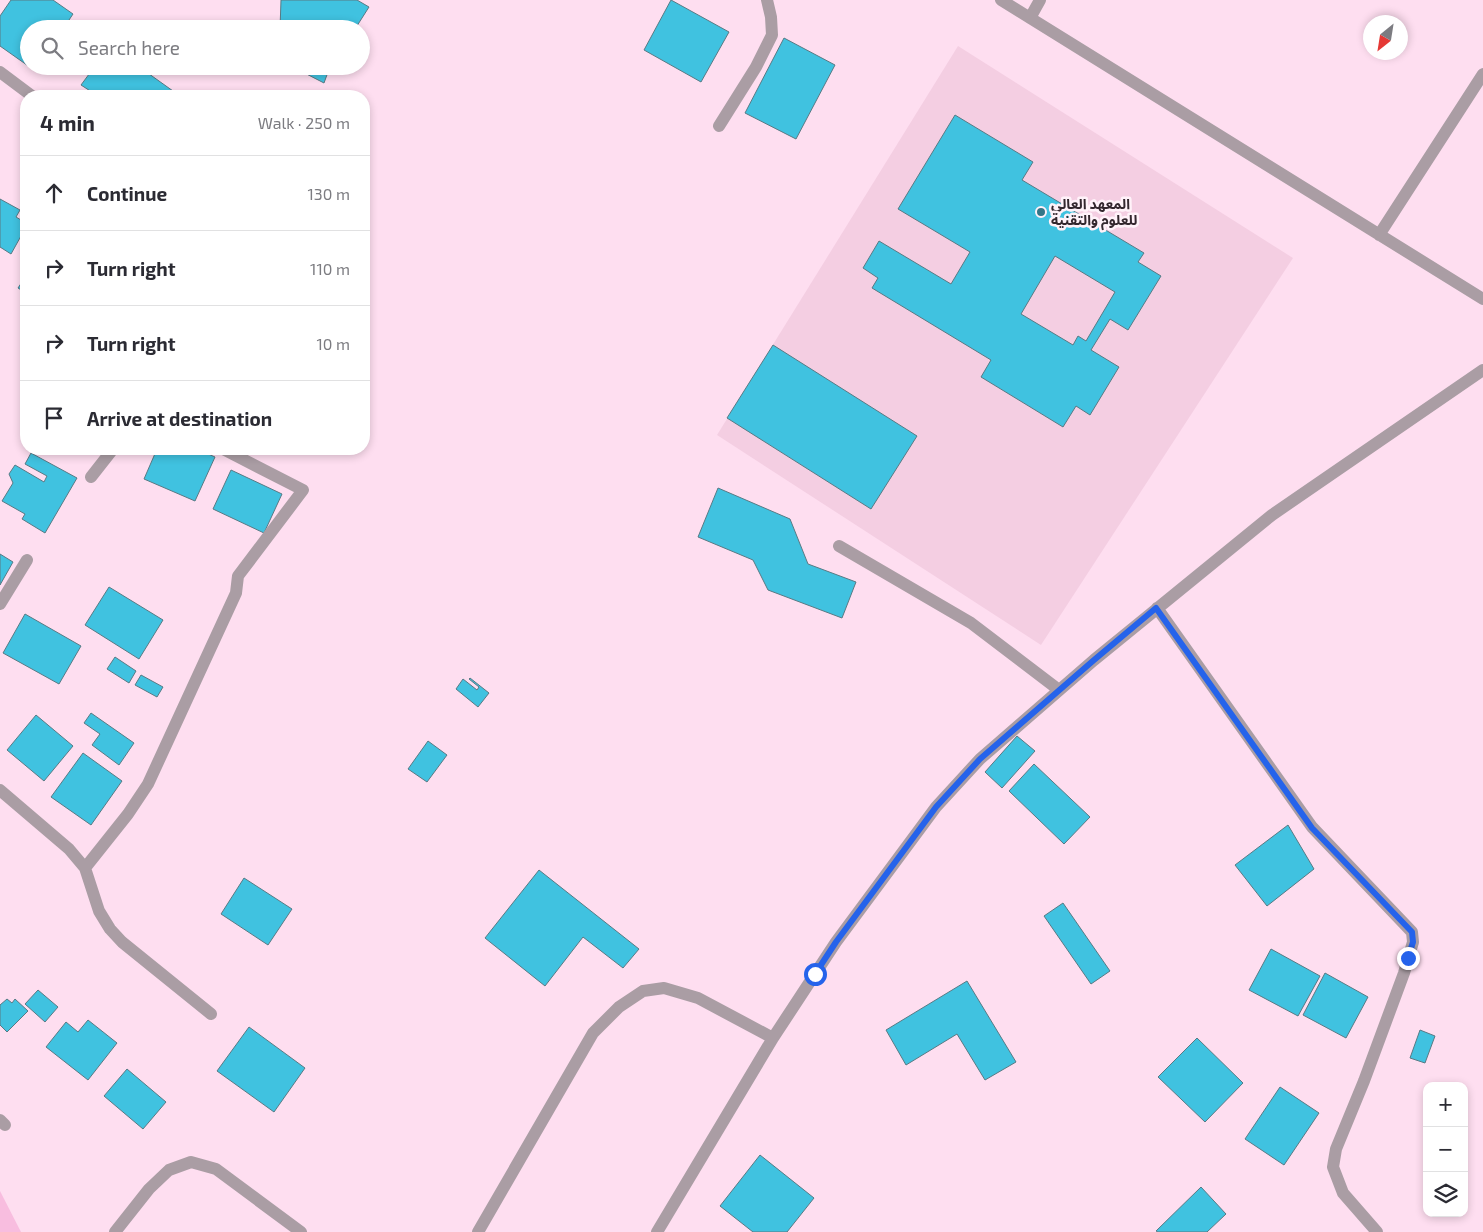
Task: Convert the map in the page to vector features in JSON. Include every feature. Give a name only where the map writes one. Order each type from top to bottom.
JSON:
[{"type":"street","points":[[719,126],[756,67],[772,35],[768,0]]},
{"type":"street","points":[[1001,0],[1483,299]]},
{"type":"street","points":[[1030,18],[1040,0]]},
{"type":"street","points":[[0,72],[24,90]]},
{"type":"street","points":[[1379,235],[1483,74]]},
{"type":"street","points":[[657,1232],[772,1038],[836,942],[936,807],[980,759],[1156,608],[1272,515],[1483,370]]},
{"type":"street","points":[[91,478],[108,455]]},
{"type":"street","points":[[85,868],[128,814],[148,784],[236,593],[238,576],[303,490],[235,455]]},
{"type":"street","points":[[839,546],[970,623],[1059,690]]},
{"type":"street","points":[[0,604],[27,560]]},
{"type":"street","points":[[1156,608],[1312,828],[1412,932],[1413,942],[1404,973],[1364,1081],[1336,1149],[1333,1168],[1342,1194],[1378,1232]]},
{"type":"street","points":[[0,790],[69,849],[85,868],[100,911],[110,929],[122,942],[211,1014]]},
{"type":"street","points":[[478,1232],[593,1033],[619,1007],[643,991],[664,988],[698,998],[772,1038]]},
{"type":"street","points":[[115,1232],[149,1188],[169,1170],[191,1162],[216,1169],[301,1232]]},
{"type":"shaded area","points":[[958,46],[1293,258],[1041,645],[717,435]]},
{"type":"shaded area","points":[[0,1191],[21,1232],[0,1232]]},
{"type":"building","points":[[11,0],[53,0],[73,14],[69,20],[20,20],[20,60],[0,46],[0,16]]},
{"type":"building","points":[[281,0],[357,0],[369,7],[361,20],[280,20]]},
{"type":"building","points":[[671,0],[729,32],[701,82],[644,50]]},
{"type":"building","points":[[784,38],[835,65],[796,139],[745,113]]},
{"type":"building","points":[[88,75],[151,75],[172,90],[89,90],[81,85]]},
{"type":"building","points":[[308,75],[327,75],[324,83]]},
{"type":"building","points":[[955,115],[1033,162],[1022,180],[1144,253],[1138,262],[1161,276],[1128,330],[1110,319],[1091,350],[1119,367],[1090,415],[1076,406],[1063,427],[981,377],[991,360],[872,288],[878,278],[863,268],[879,241],[951,284],[970,252],[898,209]],"holes":[[[1055,256],[1115,292],[1086,341],[1078,336],[1073,345],[1021,314]]]},
{"type":"building","points":[[0,199],[20,210],[16,217],[20,219],[20,238],[11,254],[0,247]]},
{"type":"building","points":[[773,345],[917,436],[871,509],[727,418]]},
{"type":"building","points":[[30,455],[35,455],[77,478],[45,533],[22,519],[25,514],[2,501],[13,483],[9,474],[15,465],[44,482],[47,476],[25,464]]},
{"type":"building","points":[[154,455],[210,455],[215,457],[195,501],[144,479]]},
{"type":"building","points":[[231,470],[282,494],[264,533],[213,509]]},
{"type":"building","points":[[718,488],[790,519],[808,564],[856,582],[842,618],[768,590],[753,560],[698,537]]},
{"type":"building","points":[[0,554],[13,562],[0,585]]},
{"type":"building","points":[[109,587],[163,620],[139,659],[85,625]]},
{"type":"building","points":[[25,614],[81,646],[59,684],[3,653]]},
{"type":"building","points":[[115,657],[136,671],[129,683],[107,669]]},
{"type":"building","points":[[141,675],[163,687],[157,697],[135,685]]},
{"type":"building","points":[[470,678],[489,693],[478,707],[456,689],[463,679],[477,690],[479,687]]},
{"type":"building","points":[[91,713],[134,743],[119,765],[92,745],[100,734],[84,723]]},
{"type":"building","points":[[36,715],[73,746],[44,781],[7,750]]},
{"type":"building","points":[[1017,736],[1035,751],[1002,788],[985,772]]},
{"type":"building","points":[[428,741],[447,755],[427,782],[408,769]]},
{"type":"building","points":[[83,753],[122,781],[91,825],[51,797]]},
{"type":"building","points":[[1034,764],[1090,817],[1064,844],[1009,791]]},
{"type":"building","points":[[1288,825],[1314,869],[1267,906],[1235,865]]},
{"type":"building","points":[[539,870],[639,949],[623,968],[583,937],[545,986],[485,938]]},
{"type":"building","points":[[244,878],[292,909],[268,945],[221,914]]},
{"type":"building","points":[[1063,903],[1110,971],[1091,984],[1044,916]]},
{"type":"building","points":[[1271,949],[1320,976],[1298,1016],[1249,990]]},
{"type":"building","points":[[1325,973],[1368,997],[1346,1038],[1303,1015]]},
{"type":"building","points":[[967,981],[1016,1062],[985,1080],[957,1034],[906,1065],[886,1030]]},
{"type":"building","points":[[38,990],[58,1007],[45,1022],[25,1004]]},
{"type":"building","points":[[7,999],[12,1003],[15,999],[28,1011],[7,1032],[0,1025],[0,1005]]},
{"type":"building","points":[[88,1020],[117,1043],[88,1080],[46,1047],[66,1022],[78,1032]]},
{"type":"building","points":[[249,1027],[305,1068],[274,1112],[217,1071]]},
{"type":"building","points":[[1420,1030],[1435,1036],[1425,1063],[1410,1058]]},
{"type":"building","points":[[1197,1038],[1243,1083],[1205,1122],[1158,1077]]},
{"type":"building","points":[[127,1069],[166,1102],[143,1129],[104,1096]]},
{"type":"building","points":[[1280,1087],[1319,1113],[1284,1165],[1245,1139]]},
{"type":"building","points":[[760,1155],[814,1198],[787,1232],[753,1232],[720,1206]]},
{"type":"building","points":[[1201,1187],[1226,1214],[1207,1232],[1156,1231]]},
{"type":"place","name":"المعهد العالي للعلوم والتقنية","points":[[1041,212]]},
{"type":"route","points":[[815,974],[836,942],[936,807],[980,759],[1156,608],[1312,828],[1412,932],[1413,942],[1408,958]]}]
